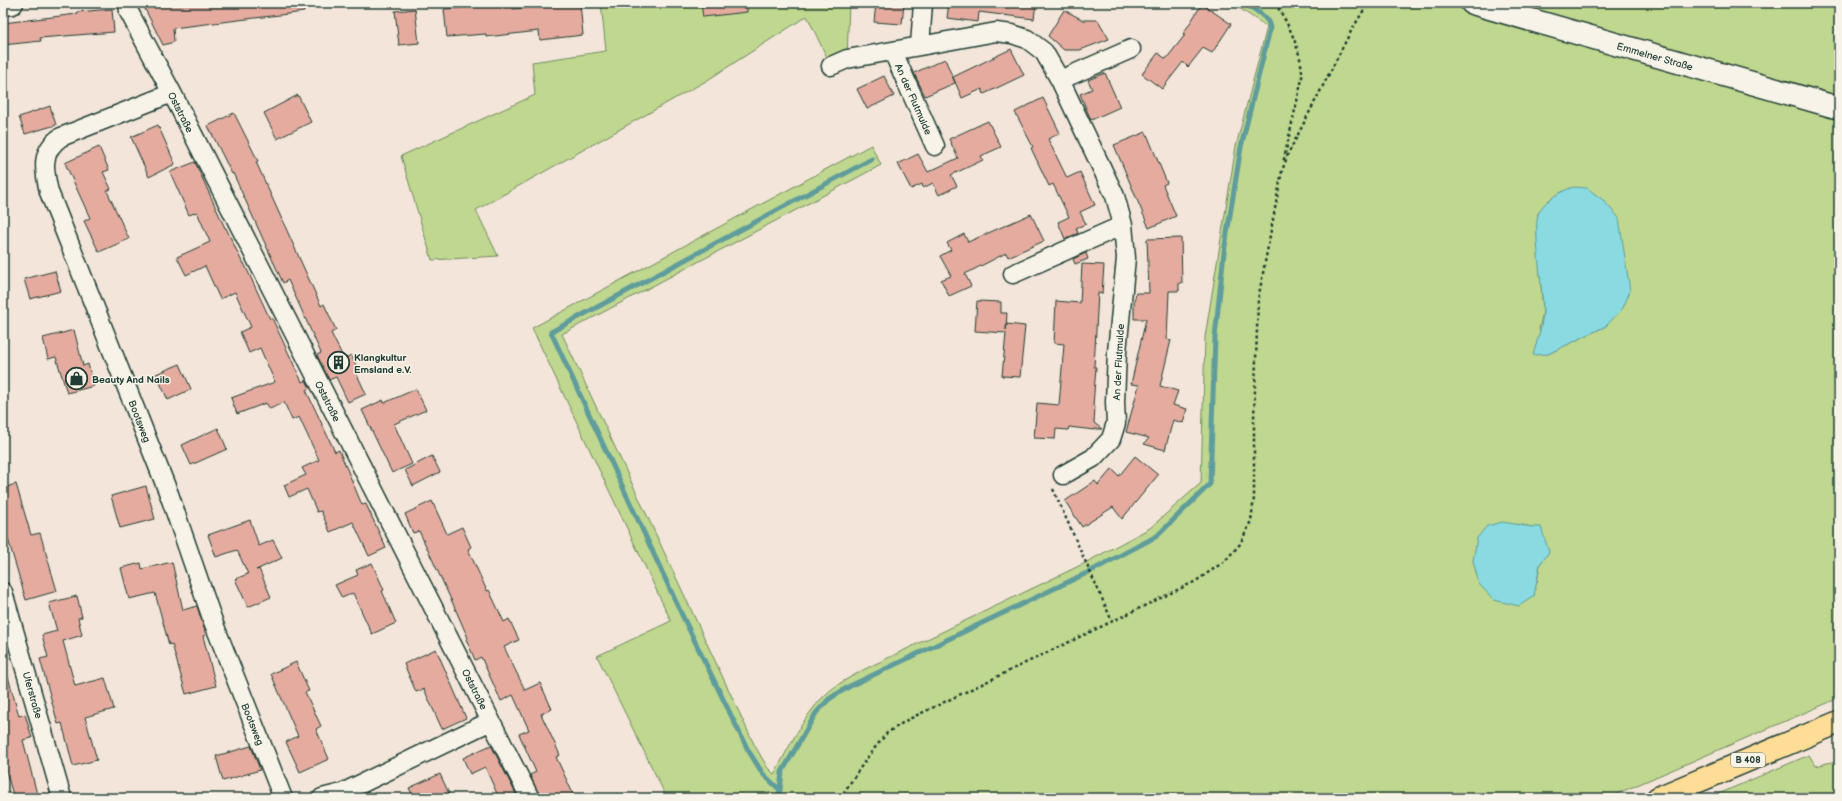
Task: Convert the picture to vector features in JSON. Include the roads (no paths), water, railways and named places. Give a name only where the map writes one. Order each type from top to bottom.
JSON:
[{"type":"main road","name":"B 408","points":[[1658,798],[1839,722]]},
{"type":"street","points":[[3,4],[12,3]]},
{"type":"street","name":"Oststraße","points":[[128,3],[128,12],[172,93],[530,798]]},
{"type":"street","points":[[920,46],[923,3]]},
{"type":"street","name":"Emmelner Straße","points":[[1472,3],[1839,108]]},
{"type":"street","name":"An der Flutmulde","points":[[831,66],[847,59],[893,52],[996,32],[1012,34],[1028,39],[1044,52],[1060,80],[1115,196],[1123,225],[1126,258],[1117,352],[1115,402],[1116,423],[1111,439],[1093,458],[1063,475]]},
{"type":"street","points":[[1060,80],[1131,49]]},
{"type":"street","name":"An der Flutmulde","points":[[893,52],[935,146]]},
{"type":"street","name":"Bootsweg","points":[[172,93],[52,143],[46,154],[45,175],[50,192],[168,494],[214,624],[283,798]]},
{"type":"street","points":[[1013,274],[1123,225]]},
{"type":"street","name":"Uferstraße","points":[[3,592],[62,798]]},
{"type":"street","points":[[322,798],[342,793],[491,721]]},
{"type":"water","points":[[1573,187],[1587,188],[1603,200],[1619,218],[1630,291],[1623,308],[1606,326],[1548,354],[1533,355],[1543,315],[1537,243],[1537,219],[1539,212],[1545,203],[1558,194]]},
{"type":"water","points":[[1502,522],[1541,527],[1549,552],[1540,564],[1534,596],[1519,606],[1494,600],[1479,584],[1473,561],[1477,538],[1487,526]]},
{"type":"waterway","points":[[778,798],[782,772],[816,713],[829,699],[850,686],[1091,571],[1157,536],[1210,484],[1215,337],[1224,252],[1241,147],[1270,29],[1264,17],[1245,3]]},
{"type":"waterway","points":[[780,790],[763,774],[748,750],[682,615],[551,332],[872,159]]},
{"type":"place","name":"Klangkultur Emsland e.V.","points":[[338,363]]},
{"type":"place","name":"Beauty And Nails","points":[[77,379]]}]
